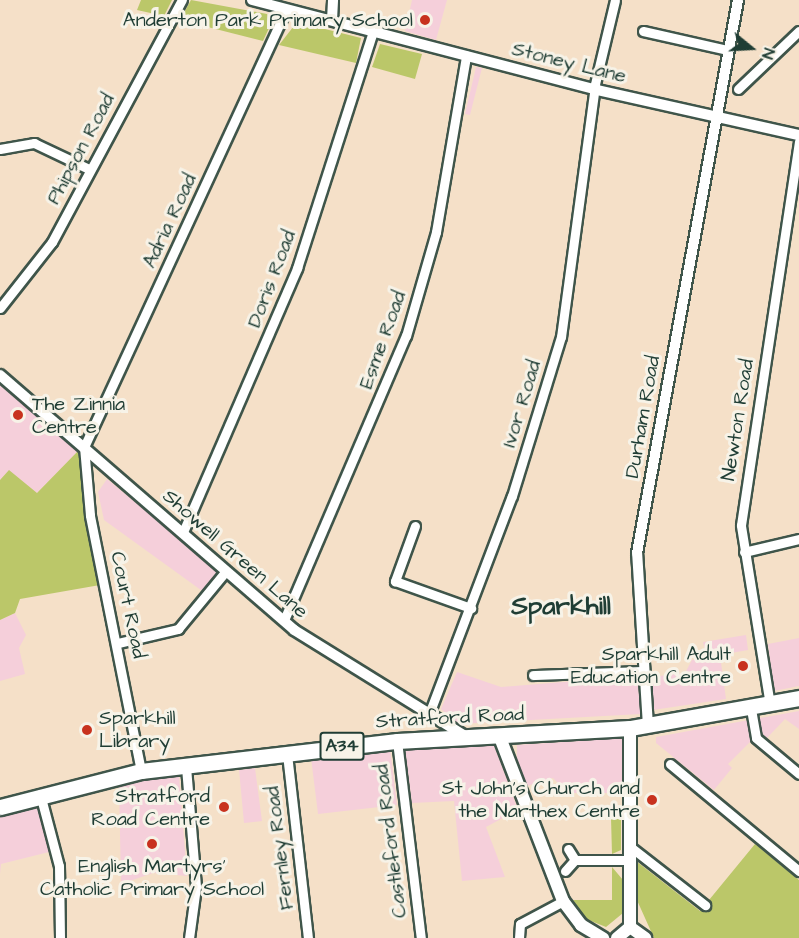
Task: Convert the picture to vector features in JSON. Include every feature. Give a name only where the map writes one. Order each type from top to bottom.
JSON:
[{"type":"highway","name":"Stratford Road","points":[[0,807],[40,794],[141,771],[397,741],[630,728],[751,709],[799,698]]},
{"type":"main road","points":[[630,728],[628,845],[630,927]]},
{"type":"main road","points":[[499,735],[563,901],[581,925],[603,938]]},
{"type":"main road","points":[[617,938],[630,927]]},
{"type":"main road","points":[[630,927],[645,938]]},
{"type":"street","name":"Phipson Road","points":[[0,308],[52,242],[89,169],[182,0]]},
{"type":"street","name":"Stoney Lane","points":[[252,0],[597,90],[799,135]]},
{"type":"street","points":[[332,21],[333,0]]},
{"type":"street","name":"Ivor Road","points":[[429,714],[471,608],[541,411],[561,337],[597,90],[615,0]]},
{"type":"street","name":"Durham Road","points":[[648,726],[638,553],[713,115],[738,0]]},
{"type":"street","name":"Adria Road","points":[[84,447],[286,9]]},
{"type":"street","name":"Doris Road","points":[[183,532],[297,268],[373,31]]},
{"type":"street","points":[[643,31],[727,50]]},
{"type":"street","points":[[738,90],[799,31]]},
{"type":"street","name":"Esme Road","points":[[284,620],[406,336],[436,232],[466,56]]},
{"type":"street","name":"Newton Road","points":[[770,705],[744,552],[744,492],[799,141]]},
{"type":"street","points":[[0,149],[34,143],[89,169]]},
{"type":"street","name":"Showell Green Lane","points":[[0,375],[226,571],[330,657],[465,736]]},
{"type":"street","name":"Court Road","points":[[84,447],[90,515],[118,643],[141,771]]},
{"type":"street","points":[[87,475],[105,465]]},
{"type":"street","points":[[415,526],[394,581],[471,608]]},
{"type":"street","points":[[744,552],[799,539]]},
{"type":"street","points":[[118,643],[178,629],[226,571]]},
{"type":"street","points":[[533,675],[644,670]]},
{"type":"street","points":[[751,709],[756,738],[799,774]]},
{"type":"street","name":"Castleford Road","points":[[397,741],[421,938]]},
{"type":"street","name":"Fernley Road","points":[[287,754],[309,938]]},
{"type":"street","points":[[670,764],[798,868]]},
{"type":"street","points":[[186,767],[196,886],[189,938]]},
{"type":"street","points":[[40,794],[59,866],[60,938]]},
{"type":"street","points":[[628,845],[705,905]]},
{"type":"street","points":[[568,849],[575,860]]},
{"type":"street","points":[[565,871],[575,860],[628,860]]},
{"type":"street","points":[[519,938],[520,924],[563,901]]},
{"type":"shaded area","name":"Anderton Park Primary School","points":[[412,0],[447,0],[436,40],[405,31]]},
{"type":"shaded area","points":[[476,67],[482,68],[470,115],[465,114]]},
{"type":"shaded area","name":"The Zinnia Centre","points":[[0,385],[78,451],[37,493],[9,471],[0,480]]},
{"type":"shaded area","points":[[107,479],[221,573],[205,593],[104,520],[98,492]]},
{"type":"shaded area","points":[[15,613],[26,635],[19,648],[25,674],[0,681],[0,620]]},
{"type":"shaded area","points":[[746,635],[748,650],[720,655],[726,699],[653,710],[651,677],[685,673],[692,660],[706,657],[703,642]]},
{"type":"shaded area","points":[[799,638],[799,686],[774,691],[768,644]]},
{"type":"shaded area","points":[[457,672],[501,687],[637,676],[641,714],[458,724],[441,709]]},
{"type":"shaded area","points":[[799,711],[799,729],[785,719],[767,738],[760,732],[728,764],[732,768],[714,790],[656,743],[656,737]]},
{"type":"shaded area","points":[[625,738],[624,793],[568,793],[553,778],[527,786],[517,762],[517,745]]},
{"type":"shaded area","points":[[494,745],[518,810],[486,827],[505,877],[462,881],[454,801],[412,803],[405,749]]},
{"type":"shaded area","points":[[390,749],[397,805],[318,814],[311,758]]},
{"type":"shaded area","points":[[255,768],[262,821],[244,823],[239,770]]},
{"type":"shaded area","name":"English Martyrs' Catholic Primary School","points":[[179,775],[187,876],[153,873],[121,884],[119,783]]},
{"type":"shaded area","points":[[38,806],[49,852],[1,864],[0,874],[0,817]]},
{"type":"green space","points":[[141,0],[172,0],[160,24],[155,14],[137,10]]},
{"type":"green space","points":[[191,0],[267,14],[270,26],[263,41],[180,20]]},
{"type":"green space","points":[[297,22],[361,38],[356,63],[279,45]]},
{"type":"green space","points":[[380,44],[422,54],[415,79],[372,67]]},
{"type":"green space","points":[[78,451],[100,585],[20,599],[15,613],[0,620],[0,480],[9,470],[37,493]]},
{"type":"green space","points":[[611,818],[621,818],[621,850],[612,854]]},
{"type":"green space","points":[[755,844],[799,880],[799,938],[654,938],[636,898],[636,861],[700,911]]},
{"type":"green space","points":[[612,867],[623,880],[623,913],[606,927],[586,919],[573,900],[612,900]]},
{"type":"place","name":"Anderton Park Primary School","points":[[425,20]]},
{"type":"place","name":"The Zinnia Centre","points":[[18,415]]},
{"type":"place","name":"Sparkhill Adult Education Centre","points":[[743,666]]},
{"type":"place","name":"Sparkhill Library","points":[[87,730]]},
{"type":"place","name":"St John's Church and the Narthex Centre","points":[[652,800]]},
{"type":"place","name":"Stratford Road Centre","points":[[224,807]]},
{"type":"place","name":"English Martyrs' Catholic Primary School","points":[[152,844]]},
{"type":"district","name":"Sparkhill","points":[[561,607]]}]
